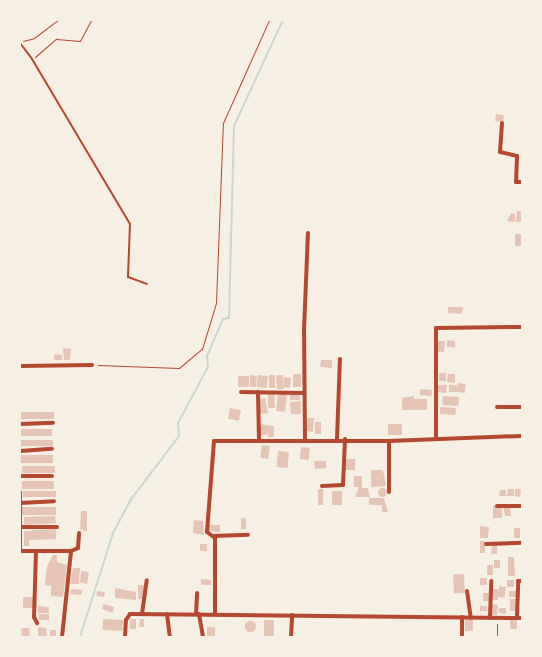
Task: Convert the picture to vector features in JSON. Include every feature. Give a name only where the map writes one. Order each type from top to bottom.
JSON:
[{"type":"street","points":[[502,123],[500,152],[517,156],[516,182],[522,182]]},
{"type":"street","points":[[305,440],[304,316],[308,233]]},
{"type":"street","points":[[436,437],[436,328],[522,327]]},
{"type":"street","points":[[337,439],[340,359]]},
{"type":"street","points":[[20,366],[92,365]]},
{"type":"street","points":[[241,392],[304,393]]},
{"type":"street","points":[[258,392],[259,439]]},
{"type":"street","points":[[497,407],[522,407]]},
{"type":"street","points":[[20,424],[53,423]]},
{"type":"street","points":[[248,535],[214,536],[207,532],[214,441],[344,439],[388,441],[436,437],[522,436]]},
{"type":"street","points":[[322,486],[343,485],[344,439]]},
{"type":"street","points":[[388,441],[389,492]]},
{"type":"street","points":[[20,451],[52,449]]},
{"type":"street","points":[[20,476],[52,476]]},
{"type":"street","points":[[20,492],[20,551],[71,551],[78,548],[79,533]]},
{"type":"street","points":[[20,502],[54,501]]},
{"type":"street","points":[[497,506],[522,506]]},
{"type":"street","points":[[21,527],[57,527]]},
{"type":"street","points":[[214,536],[215,614]]},
{"type":"street","points":[[486,544],[522,543]]},
{"type":"street","points":[[36,551],[34,617],[37,623]]},
{"type":"street","points":[[62,637],[71,551]]},
{"type":"street","points":[[142,614],[148,580]]},
{"type":"street","points":[[490,618],[491,581]]},
{"type":"street","points":[[125,637],[128,615],[142,614],[520,618],[518,581],[522,581]]},
{"type":"street","points":[[467,592],[471,618]]},
{"type":"street","points":[[197,593],[198,614],[204,637]]},
{"type":"street","points":[[167,614],[170,637]]},
{"type":"street","points":[[291,637],[292,615]]},
{"type":"street","points":[[462,618],[462,637]]},
{"type":"lane","points":[[20,42],[130,224],[128,277],[147,284]]},
{"type":"path","points":[[52,24],[53,20]]},
{"type":"path","points":[[20,42],[34,38],[58,20]]},
{"type":"path","points":[[32,59],[56,39],[80,41],[91,20]]},
{"type":"path","points":[[92,365],[179,368],[202,349],[216,303],[223,123],[269,20]]},
{"type":"path","points":[[497,618],[497,637]]},
{"type":"building","points":[[496,114],[504,115],[503,122],[495,121]]},
{"type":"building","points":[[517,211],[522,211],[522,222],[516,222]]},
{"type":"building","points":[[511,213],[515,214],[515,222],[507,221]]},
{"type":"building","points":[[515,234],[522,234],[522,246],[515,246]]},
{"type":"building","points":[[448,307],[463,307],[462,314],[448,313]]},
{"type":"building","points":[[447,340],[455,341],[455,347],[447,347]]},
{"type":"building","points":[[438,341],[445,341],[444,352],[438,352]]},
{"type":"building","points":[[63,348],[71,349],[70,360],[64,360]]},
{"type":"building","points":[[54,354],[62,355],[62,360],[54,360]]},
{"type":"building","points":[[321,360],[332,360],[332,368],[320,367]]},
{"type":"building","points":[[439,373],[446,373],[446,381],[439,381]]},
{"type":"building","points":[[293,374],[301,374],[301,387],[293,387]]},
{"type":"building","points":[[448,374],[455,374],[455,383],[447,382]]},
{"type":"building","points":[[258,375],[268,376],[267,388],[257,387]]},
{"type":"building","points":[[269,375],[275,375],[275,388],[269,388]]},
{"type":"building","points":[[276,375],[283,375],[284,389],[277,389]]},
{"type":"building","points":[[238,376],[249,376],[249,387],[238,387]]},
{"type":"building","points":[[238,376],[249,376],[249,387],[238,387]]},
{"type":"building","points":[[284,377],[291,378],[290,388],[284,387]]},
{"type":"building","points":[[458,383],[466,384],[465,393],[457,392]]},
{"type":"building","points":[[437,385],[447,385],[446,393],[436,392]]},
{"type":"building","points":[[449,385],[457,385],[457,392],[449,392]]},
{"type":"building","points":[[420,389],[432,390],[431,396],[419,395]]},
{"type":"building","points":[[268,391],[274,391],[275,408],[268,408]]},
{"type":"building","points":[[290,392],[300,392],[300,400],[290,400]]},
{"type":"building","points":[[278,393],[287,394],[285,412],[276,411]]},
{"type":"building","points":[[414,396],[414,399],[427,399],[427,410],[402,410],[402,398]]},
{"type":"building","points":[[443,396],[459,397],[458,406],[442,405]]},
{"type":"building","points":[[265,398],[268,413],[259,414],[259,399]]},
{"type":"building","points":[[301,401],[301,414],[291,414],[290,402]]},
{"type":"building","points":[[440,407],[456,408],[455,415],[440,414]]},
{"type":"building","points":[[230,408],[241,410],[239,421],[228,419]]},
{"type":"building","points":[[20,412],[54,412],[54,419],[20,419]]},
{"type":"building","points":[[306,418],[314,418],[313,432],[306,431]]},
{"type":"building","points":[[315,422],[321,422],[321,434],[315,434]]},
{"type":"building","points":[[259,424],[274,426],[274,437],[268,437],[267,429],[267,435],[258,435]]},
{"type":"building","points":[[388,424],[402,424],[402,435],[388,435]]},
{"type":"building","points":[[21,429],[52,429],[52,436],[21,436]]},
{"type":"building","points":[[20,440],[53,440],[53,446],[20,446]]},
{"type":"building","points":[[262,445],[270,446],[268,459],[260,458]]},
{"type":"building","points":[[301,447],[310,448],[309,460],[300,459]]},
{"type":"building","points":[[278,451],[289,452],[288,468],[277,467]]},
{"type":"building","points":[[21,455],[53,455],[53,463],[21,463]]},
{"type":"building","points":[[344,459],[355,459],[355,470],[344,470]]},
{"type":"building","points":[[314,461],[326,461],[326,468],[315,469]]},
{"type":"building","points":[[22,466],[55,466],[55,473],[22,473]]},
{"type":"building","points":[[371,470],[383,470],[386,486],[371,487]]},
{"type":"building","points":[[354,476],[362,476],[362,488],[368,488],[370,497],[355,497],[359,487],[354,487]]},
{"type":"building","points":[[22,481],[54,481],[54,489],[22,489]]},
{"type":"building","points":[[382,488],[386,492],[382,496],[378,492]]},
{"type":"building","points":[[318,489],[323,489],[323,505],[318,505]]},
{"type":"building","points":[[508,489],[514,489],[514,496],[507,496]]},
{"type":"building","points":[[515,489],[521,489],[520,497],[515,496]]},
{"type":"building","points":[[500,490],[506,490],[506,496],[499,496]]},
{"type":"building","points":[[23,491],[56,491],[56,497],[23,497]]},
{"type":"building","points":[[332,491],[342,491],[342,505],[332,505]]},
{"type":"building","points":[[369,498],[384,498],[388,512],[382,512],[382,505],[369,505]]},
{"type":"building","points":[[493,506],[502,506],[502,518],[493,518]]},
{"type":"building","points":[[503,506],[510,506],[511,516],[505,516]]},
{"type":"building","points":[[22,507],[56,507],[56,515],[22,515]]},
{"type":"building","points":[[81,511],[87,511],[87,532],[80,529]]},
{"type":"building","points":[[55,516],[56,523],[24,525],[24,517]]},
{"type":"building","points":[[241,518],[246,518],[246,529],[241,529]]},
{"type":"building","points":[[194,520],[203,521],[204,535],[193,533]]},
{"type":"building","points":[[208,525],[220,525],[220,532],[208,531]]},
{"type":"building","points":[[480,526],[489,527],[488,538],[480,538]]},
{"type":"building","points":[[514,528],[520,528],[520,538],[514,538]]},
{"type":"building","points":[[56,529],[56,539],[29,540],[29,546],[24,546],[24,531]]},
{"type":"building","points":[[480,541],[485,541],[485,553],[480,553]]},
{"type":"building","points":[[200,544],[207,544],[207,551],[200,551]]},
{"type":"building","points":[[492,544],[497,544],[497,554],[491,554]]},
{"type":"building","points":[[53,555],[57,555],[57,562],[67,565],[63,597],[51,596],[51,586],[45,585],[47,566]]},
{"type":"building","points":[[508,557],[514,557],[515,576],[508,576]]},
{"type":"building","points":[[494,560],[500,560],[500,568],[494,568]]},
{"type":"building","points":[[487,565],[493,565],[493,575],[487,575]]},
{"type":"building","points":[[73,568],[80,568],[79,584],[70,584]]},
{"type":"building","points":[[81,571],[89,572],[87,584],[80,582]]},
{"type":"building","points":[[464,574],[465,593],[454,594],[453,575]]},
{"type":"building","points":[[480,578],[487,578],[487,585],[480,585]]},
{"type":"building","points":[[201,579],[211,580],[211,585],[201,585]]},
{"type":"building","points":[[507,580],[514,580],[514,587],[507,587]]},
{"type":"building","points":[[138,585],[145,585],[145,599],[138,599]]},
{"type":"building","points":[[499,586],[506,587],[504,598],[497,597]]},
{"type":"building","points":[[115,588],[136,592],[136,600],[115,598]]},
{"type":"building","points":[[71,589],[82,590],[82,595],[71,594]]},
{"type":"building","points":[[492,589],[498,589],[498,600],[492,600]]},
{"type":"building","points":[[97,591],[105,592],[104,597],[96,596]]},
{"type":"building","points":[[509,591],[517,591],[517,597],[509,597]]},
{"type":"building","points":[[483,593],[489,593],[489,601],[483,601]]},
{"type":"building","points":[[23,597],[34,597],[34,608],[23,608]]},
{"type":"building","points":[[510,599],[517,599],[517,611],[510,611]]},
{"type":"building","points":[[103,604],[114,607],[113,613],[102,609]]},
{"type":"building","points":[[491,604],[498,605],[497,615],[491,615]]},
{"type":"building","points":[[38,606],[49,607],[49,613],[38,613]]},
{"type":"building","points":[[480,606],[487,606],[487,611],[480,611]]},
{"type":"building","points":[[499,608],[506,608],[506,614],[499,613]]},
{"type":"building","points":[[39,614],[49,614],[49,620],[39,620]]},
{"type":"building","points":[[103,619],[123,620],[122,631],[102,630]]},
{"type":"building","points":[[130,619],[136,619],[136,629],[130,629]]},
{"type":"building","points":[[140,619],[144,619],[144,627],[139,627]]},
{"type":"building","points":[[250,620],[256,626],[250,632],[244,626]]},
{"type":"building","points":[[264,620],[274,620],[274,637],[264,637]]},
{"type":"building","points":[[465,620],[473,620],[473,631],[465,631]]},
{"type":"building","points":[[510,620],[517,620],[517,629],[510,629]]},
{"type":"building","points":[[38,627],[46,628],[47,637],[38,637]]},
{"type":"building","points":[[207,627],[215,627],[215,637],[207,637]]},
{"type":"building","points":[[21,628],[29,628],[30,637],[22,637]]},
{"type":"building","points":[[50,630],[56,630],[56,637],[50,637]]},
{"type":"waterway","points":[[80,637],[113,533],[132,498],[179,436],[178,423],[208,367],[207,356],[223,319],[229,318],[234,126],[283,20]]}]
